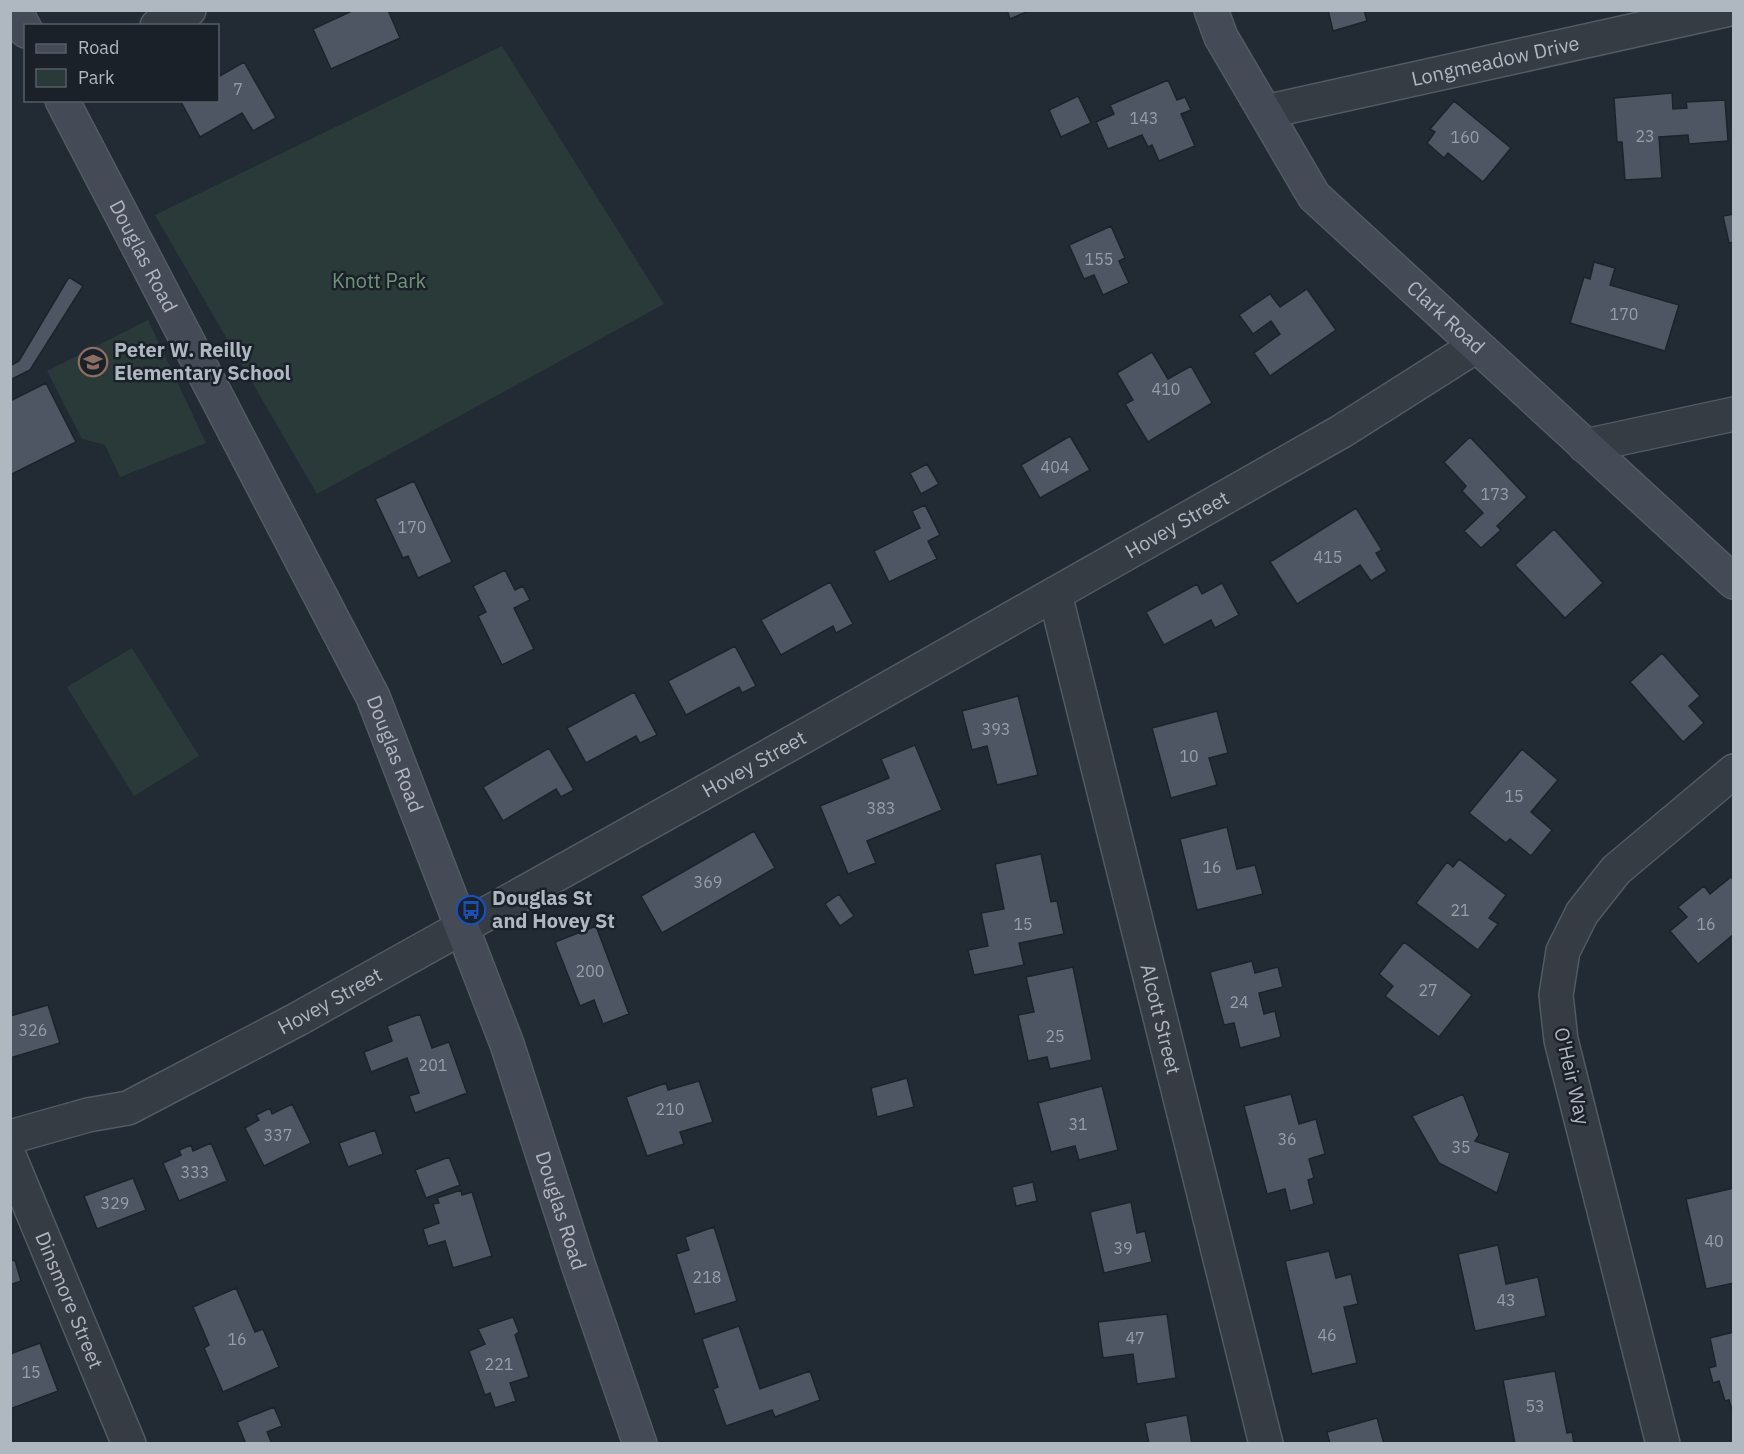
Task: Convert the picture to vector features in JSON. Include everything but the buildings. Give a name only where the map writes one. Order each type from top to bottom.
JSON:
[{"type":"street","points":[[15,10],[24,27]]},
{"type":"street","points":[[161,24],[189,10]]},
{"type":"street","name":"Clark Road","points":[[1211,10],[1221,36],[1314,196],[1734,582]]},
{"type":"street","name":"Longmeadow Drive","points":[[1265,112],[1725,10]]},
{"type":"street","name":"Douglas Road","points":[[63,102],[373,697],[507,1044],[578,1264],[640,1443]]},
{"type":"street","name":"Hovey Street","points":[[10,1137],[88,1115],[128,1108],[298,1019],[1055,594],[1342,430],[1476,345]]},
{"type":"street","points":[[1585,446],[1734,414]]},
{"type":"street","name":"Alcott Street","points":[[1055,594],[1266,1443]]},
{"type":"street","name":"O'Heir Way","points":[[1663,1443],[1561,1040],[1556,995],[1563,951],[1581,913],[1616,870],[1734,771]]},
{"type":"street","name":"Dinsmore Street","points":[[10,1158],[129,1443]]},
{"type":"green space","name":"Knott Park","points":[[502,46],[664,304],[317,494],[155,215]]},
{"type":"green space","points":[[148,320],[206,443],[120,477],[105,445],[82,439],[47,371]]},
{"type":"green space","points":[[132,648],[199,756],[134,796],[67,687]]},
{"type":"place","name":"Peter W. Reilly Elementary School","points":[[93,362]]},
{"type":"place","name":"Douglas St and Hovey St","points":[[471,910]]}]
